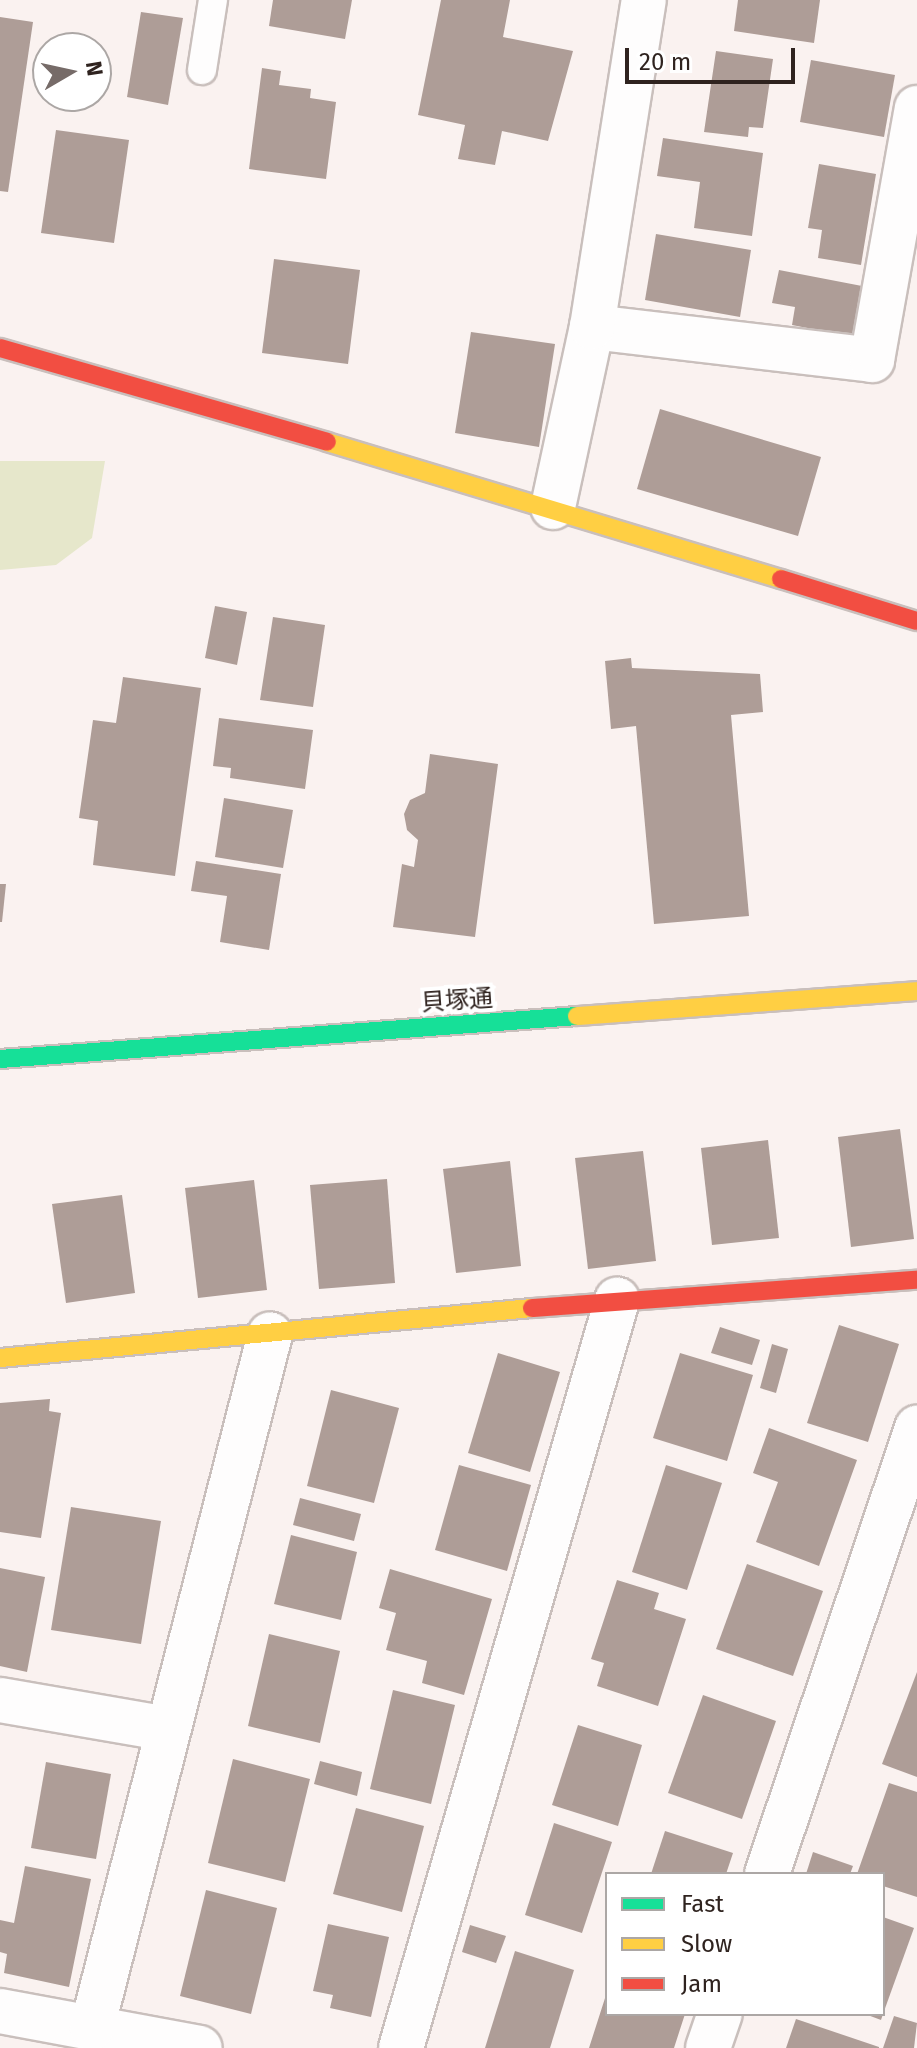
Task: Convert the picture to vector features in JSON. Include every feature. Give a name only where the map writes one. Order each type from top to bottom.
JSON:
[{"type":"street","points":[[553,507],[592,327],[644,0]]},
{"type":"street","points":[[592,327],[872,360],[917,108]]},
{"type":"street","points":[[0,348],[553,507],[917,621]]},
{"type":"street","name":"貝塚通","points":[[0,1059],[917,991]]},
{"type":"street","points":[[0,1358],[617,1300],[917,1280]]},
{"type":"street","points":[[401,2048],[617,1300]]},
{"type":"street","points":[[92,2028],[270,1334]]},
{"type":"street","points":[[768,1872],[917,1428]]},
{"type":"street","points":[[0,1700],[168,1729]]},
{"type":"street","points":[[0,2011],[200,2048]]},
{"type":"street","points":[[708,2048],[719,2016]]},
{"type":"lane","points":[[202,70],[213,0]]},
{"type":"green space","points":[[0,461],[105,461],[92,538],[56,565],[0,570]]},
{"type":"building","points":[[273,0],[352,0],[345,39],[269,26]]},
{"type":"building","points":[[441,0],[510,0],[503,37],[573,51],[548,141],[502,131],[495,165],[458,159],[465,125],[418,115]]},
{"type":"building","points":[[738,0],[820,0],[814,43],[734,31]]},
{"type":"building","points":[[141,12],[183,18],[168,105],[127,97]]},
{"type":"building","points":[[0,17],[33,22],[8,192],[0,191]]},
{"type":"building","points":[[716,51],[773,59],[763,128],[749,127],[748,137],[704,132]]},
{"type":"building","points":[[811,60],[895,75],[884,137],[800,122]]},
{"type":"building","points":[[262,68],[281,71],[279,85],[311,89],[310,98],[336,102],[326,179],[249,169]]},
{"type":"building","points":[[56,130],[129,140],[114,243],[41,233]]},
{"type":"building","points":[[663,138],[763,153],[752,236],[694,228],[700,182],[657,176]]},
{"type":"building","points":[[819,164],[876,174],[861,265],[818,258],[822,230],[808,228]]},
{"type":"building","points":[[656,234],[751,250],[740,317],[645,300]]},
{"type":"building","points":[[274,259],[360,270],[348,364],[262,353]]},
{"type":"building","points":[[779,270],[862,286],[853,337],[792,325],[795,307],[772,303]]},
{"type":"building","points":[[471,332],[555,344],[539,447],[455,433]]},
{"type":"building","points":[[660,409],[821,457],[798,536],[637,489]]},
{"type":"building","points":[[215,606],[247,612],[237,665],[205,658]]},
{"type":"building","points":[[273,617],[325,625],[313,707],[260,700]]},
{"type":"building","points":[[631,658],[632,668],[760,674],[763,712],[731,715],[749,916],[654,924],[636,726],[611,729],[605,661]]},
{"type":"building","points":[[123,677],[201,688],[175,876],[93,865],[98,821],[79,818],[93,720],[116,723]]},
{"type":"building","points":[[219,718],[313,730],[305,789],[230,778],[231,768],[213,766]]},
{"type":"building","points":[[430,754],[498,764],[475,937],[393,927],[402,864],[414,867],[418,840],[407,830],[404,814],[410,800],[425,793]]},
{"type":"building","points":[[224,798],[293,810],[283,868],[215,857]]},
{"type":"building","points":[[196,861],[281,874],[269,950],[220,942],[227,896],[191,891]]},
{"type":"building","points":[[0,884],[6,884],[2,922],[0,922]]},
{"type":"building","points":[[900,1129],[914,1239],[851,1247],[838,1137]]},
{"type":"building","points":[[768,1140],[779,1238],[712,1245],[701,1148]]},
{"type":"building","points":[[643,1151],[656,1261],[588,1269],[575,1158]]},
{"type":"building","points":[[510,1161],[521,1266],[456,1273],[443,1169]]},
{"type":"building","points":[[387,1179],[395,1283],[319,1289],[310,1185]]},
{"type":"building","points":[[254,1180],[267,1290],[198,1298],[185,1188]]},
{"type":"building","points":[[122,1195],[135,1293],[66,1303],[52,1204]]},
{"type":"building","points":[[839,1325],[899,1344],[868,1442],[807,1423]]},
{"type":"building","points":[[720,1327],[760,1340],[752,1365],[711,1353]]},
{"type":"building","points":[[772,1344],[788,1349],[776,1393],[760,1388]]},
{"type":"building","points":[[498,1353],[560,1372],[530,1472],[468,1453]]},
{"type":"building","points":[[680,1353],[753,1375],[727,1461],[653,1438]]},
{"type":"building","points":[[331,1390],[399,1408],[374,1503],[307,1486]]},
{"type":"building","points":[[50,1399],[49,1411],[61,1413],[41,1538],[0,1532],[0,1403]]},
{"type":"building","points":[[769,1428],[857,1460],[819,1566],[756,1542],[778,1482],[753,1473]]},
{"type":"building","points":[[459,1465],[531,1485],[507,1571],[435,1550]]},
{"type":"building","points":[[666,1465],[722,1483],[687,1590],[632,1572]]},
{"type":"building","points":[[300,1498],[361,1514],[354,1541],[293,1525]]},
{"type":"building","points":[[71,1507],[161,1521],[141,1644],[51,1630]]},
{"type":"building","points":[[291,1535],[357,1552],[341,1620],[274,1604]]},
{"type":"building","points":[[747,1564],[823,1591],[793,1676],[716,1649]]},
{"type":"building","points":[[0,1568],[45,1577],[27,1672],[0,1666]]},
{"type":"building","points":[[390,1569],[492,1599],[464,1695],[422,1683],[427,1661],[386,1650],[396,1613],[379,1608]]},
{"type":"building","points":[[617,1580],[659,1593],[654,1609],[686,1619],[658,1706],[597,1686],[604,1663],[591,1659]]},
{"type":"building","points":[[269,1634],[340,1651],[320,1743],[248,1726]]},
{"type":"building","points":[[917,1672],[917,1777],[882,1764]]},
{"type":"building","points":[[393,1690],[455,1705],[431,1804],[370,1789]]},
{"type":"building","points":[[703,1695],[776,1721],[742,1819],[668,1793]]},
{"type":"building","points":[[578,1725],[642,1745],[618,1826],[552,1805]]},
{"type":"building","points":[[233,1759],[310,1779],[285,1882],[208,1863]]},
{"type":"building","points":[[320,1761],[362,1772],[357,1796],[314,1784]]},
{"type":"building","points":[[46,1762],[111,1774],[96,1859],[31,1848]]},
{"type":"building","points":[[889,1783],[917,1792],[917,1897],[885,1887],[885,1872],[858,1872]]},
{"type":"building","points":[[356,1808],[424,1826],[402,1912],[333,1894]]},
{"type":"building","points":[[554,1823],[612,1842],[582,1933],[525,1915]]},
{"type":"building","points":[[665,1831],[733,1853],[727,1872],[652,1872]]},
{"type":"building","points":[[813,1852],[853,1866],[851,1872],[807,1872]]},
{"type":"building","points":[[25,1866],[91,1879],[69,1987],[4,1973],[7,1954],[0,1952],[0,1920],[14,1923]]},
{"type":"building","points":[[206,1890],[277,1908],[251,2014],[180,1996]]},
{"type":"building","points":[[885,1918],[914,1928],[885,2008]]},
{"type":"building","points":[[328,1924],[389,1937],[371,2017],[330,2008],[333,1995],[313,1991]]},
{"type":"building","points":[[470,1925],[506,1936],[496,1963],[462,1952]]},
{"type":"building","points":[[515,1951],[574,1970],[550,2048],[485,2048]]},
{"type":"building","points":[[605,1998],[605,2016],[684,2016],[674,2048],[589,2048]]},
{"type":"building","points":[[894,2016],[917,2023],[914,2048],[883,2048]]},
{"type":"building","points":[[796,2019],[879,2047],[879,2048],[786,2048]]},
{"type":"traffic: fast","points":[[0,1059],[577,1016]]},
{"type":"traffic: slow","points":[[327,442],[781,579]]},
{"type":"traffic: slow","points":[[577,1016],[917,991]]},
{"type":"traffic: slow","points":[[0,1358],[532,1308]]},
{"type":"traffic: jam","points":[[0,348],[327,442]]},
{"type":"traffic: jam","points":[[781,579],[917,621]]},
{"type":"traffic: jam","points":[[532,1308],[917,1280]]}]
